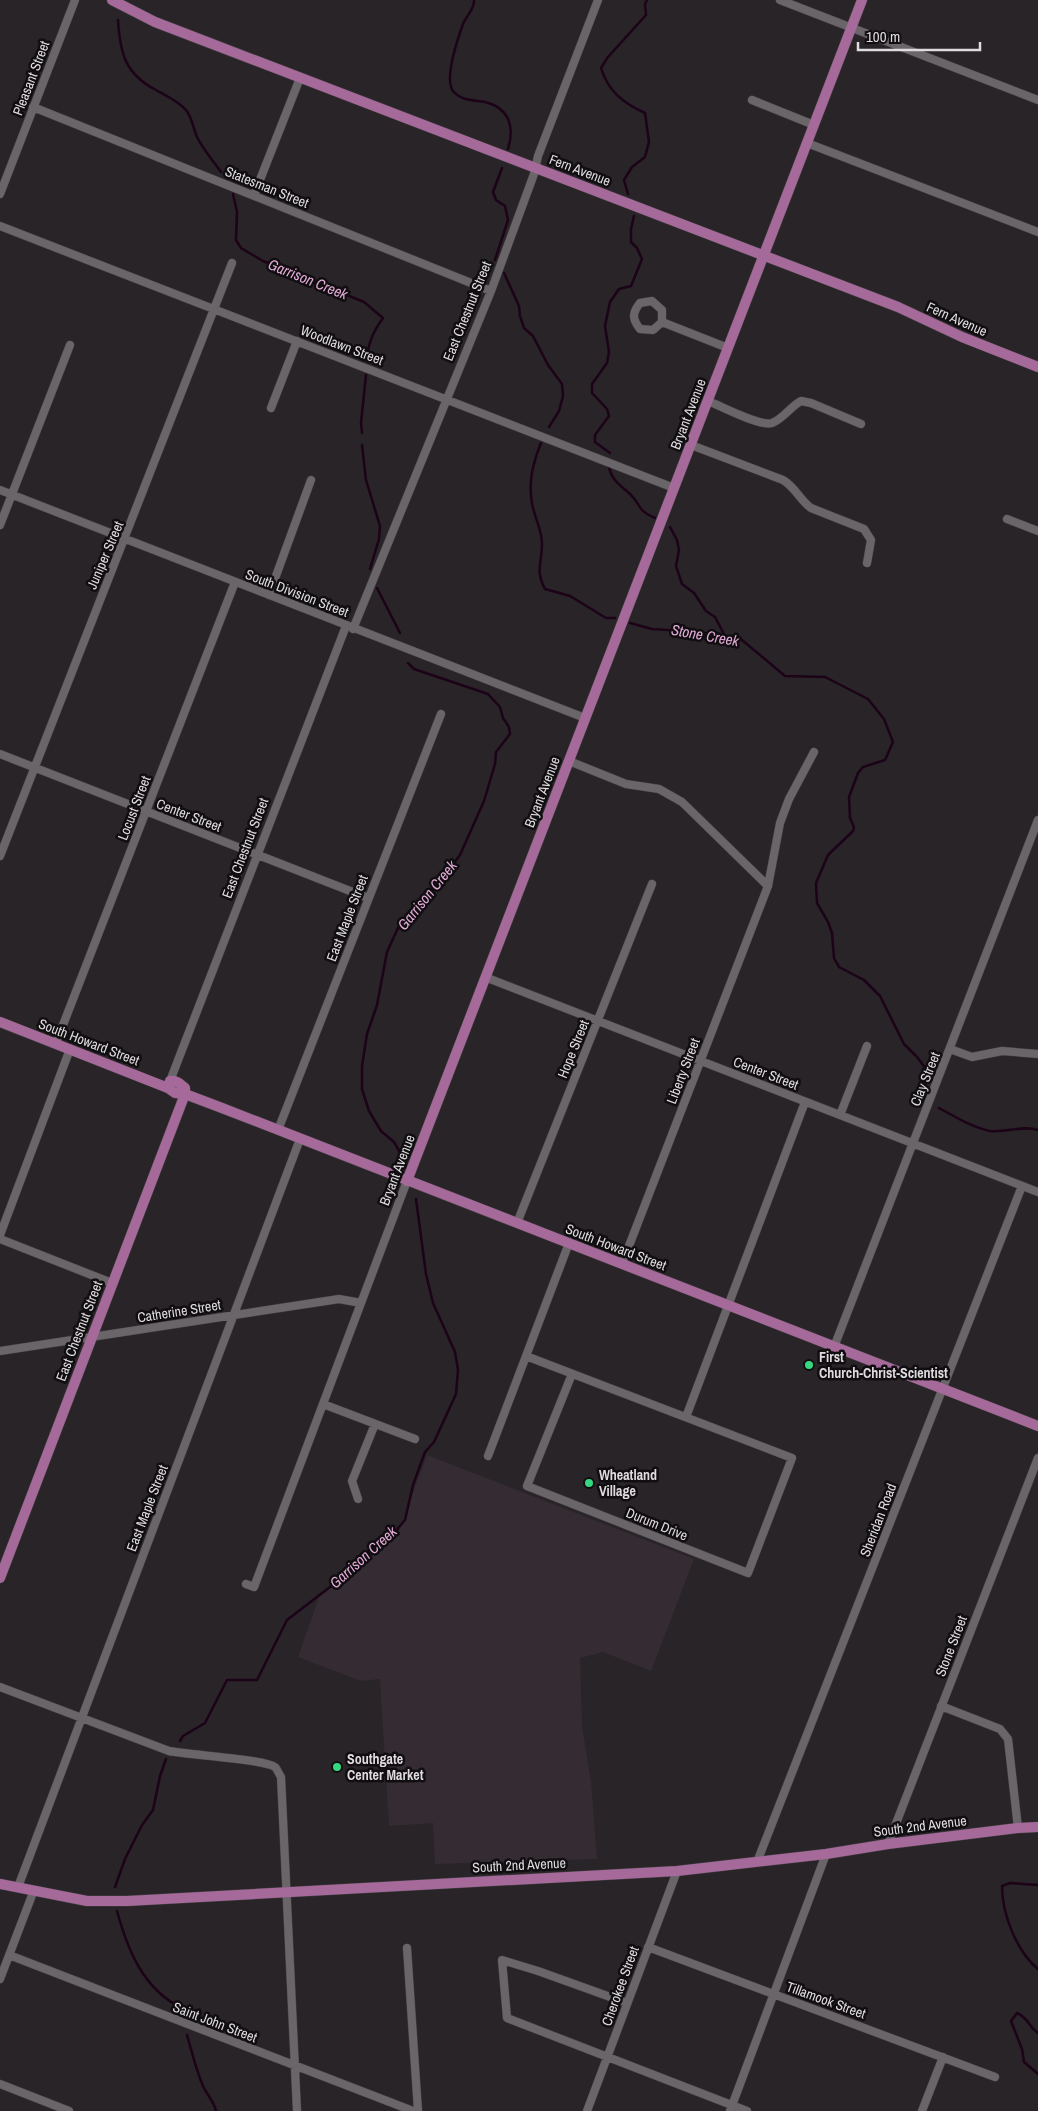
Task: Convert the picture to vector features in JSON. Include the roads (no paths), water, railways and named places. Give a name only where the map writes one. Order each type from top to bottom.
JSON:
[{"type":"main road","name":"Fern Avenue","points":[[112,0],[155,22],[494,150],[535,168],[898,307],[962,337],[1038,367]]},
{"type":"main road","name":"Bryant Avenue","points":[[407,1181],[862,0]]},
{"type":"main road","name":"South Howard Street","points":[[0,1022],[153,1082],[169,1084],[177,1081],[185,1088],[185,1094],[1038,1426]]},
{"type":"main road","name":"East Chestnut Street","points":[[0,1578],[185,1094]]},
{"type":"main road","name":"South 2nd Avenue","points":[[0,1884],[87,1901],[127,1901],[677,1871],[1038,1827]]},
{"type":"street","name":"Pleasant Street","points":[[0,194],[75,0]]},
{"type":"street","name":"East Chestnut Street","points":[[169,1084],[257,855],[349,627],[447,399],[491,291],[538,156],[598,0]]},
{"type":"street","points":[[780,0],[1038,100]]},
{"type":"street","points":[[254,195],[300,78]]},
{"type":"street","points":[[752,100],[814,125]]},
{"type":"street","name":"Statesman Street","points":[[33,106],[491,291]]},
{"type":"street","points":[[807,143],[1038,232]]},
{"type":"street","name":"Woodlawn Street","points":[[0,226],[674,488]]},
{"type":"street","name":"Juniper Street","points":[[0,856],[232,263]]},
{"type":"street","points":[[662,322],[728,348]]},
{"type":"street","points":[[271,408],[297,341]]},
{"type":"street","points":[[0,524],[70,345]]},
{"type":"street","points":[[708,401],[759,422],[770,424],[800,401],[810,403],[861,424]]},
{"type":"street","points":[[691,445],[783,480],[790,484],[804,503],[812,508],[864,529],[869,534],[871,540],[868,563]]},
{"type":"street","points":[[269,595],[311,480]]},
{"type":"street","name":"South Division Street","points":[[0,490],[585,718]]},
{"type":"street","points":[[1007,519],[1038,531]]},
{"type":"street","name":"Locust Street","points":[[56,1043],[235,582]]},
{"type":"street","name":"East Maple Street","points":[[278,1130],[441,714]]},
{"type":"street","name":"Liberty Street","points":[[622,1264],[768,886],[780,823],[789,799],[814,752]]},
{"type":"street","name":"Center Street","points":[[0,754],[368,898]]},
{"type":"street","points":[[569,761],[626,784],[659,789],[682,802],[768,886]]},
{"type":"street","name":"Clay Street","points":[[834,1346],[1038,820]]},
{"type":"street","name":"Hope Street","points":[[517,1223],[652,884]]},
{"type":"street","name":"Center Street","points":[[486,977],[1038,1192]]},
{"type":"street","points":[[840,1115],[866,1046]]},
{"type":"street","points":[[0,1234],[70,1049]]},
{"type":"street","points":[[950,1049],[972,1057],[1002,1051],[1038,1054]]},
{"type":"street","points":[[526,1356],[686,1418],[805,1102]]},
{"type":"street","name":"East Maple Street","points":[[18,1886],[300,1139]]},
{"type":"street","name":"Bryant Avenue","points":[[246,1584],[254,1587],[407,1181]]},
{"type":"street","name":"Sheridan Road","points":[[757,1862],[1022,1186]]},
{"type":"street","points":[[0,1239],[112,1283]]},
{"type":"street","points":[[488,1456],[569,1244]]},
{"type":"street","name":"Catherine Street","points":[[0,1351],[339,1299],[361,1302]]},
{"type":"street","name":"Durum Drive","points":[[572,1374],[527,1486],[748,1573],[792,1458],[686,1418]]},
{"type":"street","points":[[323,1404],[415,1439]]},
{"type":"street","points":[[358,1499],[352,1482],[374,1424]]},
{"type":"street","name":"Stone Street","points":[[888,1844],[1038,1458]]},
{"type":"street","points":[[0,1687],[169,1751],[192,1756],[264,1762],[275,1767],[281,1777],[285,1892],[297,2111]]},
{"type":"street","points":[[941,1706],[1000,1729],[1008,1739],[1018,1828]]},
{"type":"street","points":[[731,2108],[826,1854]]},
{"type":"street","name":"Cherokee Street","points":[[587,2111],[677,1871]]},
{"type":"street","points":[[0,1979],[34,1890]]},
{"type":"street","name":"Tillamook Street","points":[[648,1947],[996,2077]]},
{"type":"street","points":[[407,1948],[418,2111]]},
{"type":"street","name":"Saint John Street","points":[[9,1955],[413,2111]]},
{"type":"street","points":[[627,2003],[538,1970],[502,1960],[506,2018],[731,2108],[747,2111]]},
{"type":"street","points":[[922,2111],[943,2057]]},
{"type":"street","points":[[0,2084],[70,2111]]},
{"type":"waterway","name":"Stone Creek","points":[[474,0],[455,48],[450,77],[451,85],[453,91],[460,97],[485,102],[505,113],[511,133],[508,149]]},
{"type":"waterway","points":[[628,194],[624,180],[632,167],[645,157],[649,142],[645,113],[630,105],[612,90],[601,68],[608,57],[646,15],[645,4],[647,0]]},
{"type":"waterway","name":"Garrison Creek","points":[[118,20],[120,43],[131,70],[146,84],[185,109],[199,141],[221,172]]},
{"type":"waterway","name":"Stone Creek","points":[[495,260],[508,220],[505,206],[496,200],[493,192],[502,168]]},
{"type":"waterway","name":"Garrison Creek","points":[[233,194],[237,212],[236,240],[241,248],[263,261],[364,302],[383,318],[372,338],[367,360]]},
{"type":"waterway","points":[[610,453],[595,442],[595,435],[609,416],[607,409],[592,393],[592,384],[607,363],[609,352],[605,326],[610,302],[619,289],[631,286],[642,259],[637,248],[631,242],[634,216]]},
{"type":"waterway","name":"Stone Creek","points":[[504,273],[519,306],[524,328],[533,336],[548,365],[562,384],[563,396],[559,411],[549,427]]},
{"type":"waterway","name":"Garrison Creek","points":[[362,433],[361,423],[366,375]]},
{"type":"waterway","name":"Stone Creek","points":[[541,443],[531,480],[531,495],[542,539],[540,566],[542,582],[545,589],[570,596],[606,618],[615,618]]},
{"type":"waterway","name":"Garrison Creek","points":[[362,445],[366,480],[380,526],[379,539],[370,569]]},
{"type":"waterway","points":[[609,467],[612,476],[634,498],[642,510],[655,518]]},
{"type":"waterway","points":[[670,527],[677,540],[679,550],[676,566],[682,584],[694,593],[706,611],[715,617],[725,636]]},
{"type":"waterway","name":"Garrison Creek","points":[[377,588],[400,633]]},
{"type":"waterway","name":"Stone Creek","points":[[630,623],[652,629],[699,632],[742,640],[785,676],[825,677],[868,699],[884,719],[893,742],[885,760],[863,767],[858,773],[849,797],[853,831],[828,855],[816,883],[817,903],[832,933],[834,958],[839,967],[864,980],[880,996],[904,1044],[926,1069],[927,1080]]},
{"type":"waterway","name":"Garrison Creek","points":[[401,1154],[394,1142],[381,1131],[369,1111],[362,1089],[362,1066],[367,1034],[377,1005],[387,952],[398,928],[439,883],[460,855],[484,801],[495,764],[496,752],[510,734],[500,707],[488,694],[414,669],[408,663]]},
{"type":"waterway","name":"Stone Creek","points":[[939,1108],[970,1125],[990,1131],[1026,1128],[1038,1130]]},
{"type":"waterway","name":"Garrison Creek","points":[[180,1741],[183,1736],[205,1723],[227,1680],[257,1680],[287,1620],[343,1577],[380,1542],[395,1532],[405,1520],[413,1485],[425,1452],[434,1442],[456,1394],[458,1370],[455,1352],[433,1303],[426,1274],[416,1199]]},
{"type":"waterway","name":"Garrison Creek","points":[[115,1887],[125,1859],[142,1825],[153,1810],[160,1776],[166,1759]]},
{"type":"waterway","name":"Stone Creek","points":[[1038,1885],[1010,1883],[1002,1886],[1005,1908],[1012,1931],[1023,1952],[1038,1969]]},
{"type":"waterway","name":"Garrison Creek","points":[[117,1911],[126,1940],[139,1967],[157,1990],[181,2008]]},
{"type":"waterway","name":"Stone Creek","points":[[1038,2033],[1017,2013],[1011,2021],[1022,2049],[1024,2062],[1038,2074]]},
{"type":"waterway","name":"Garrison Creek","points":[[187,2035],[196,2067],[216,2111]]},
{"type":"place","name":"First Church-Christ-Scientist","points":[[809,1365]]},
{"type":"place","name":"Wheatland Village","points":[[589,1483]]},
{"type":"place","name":"Southgate Center Market","points":[[337,1767]]}]
